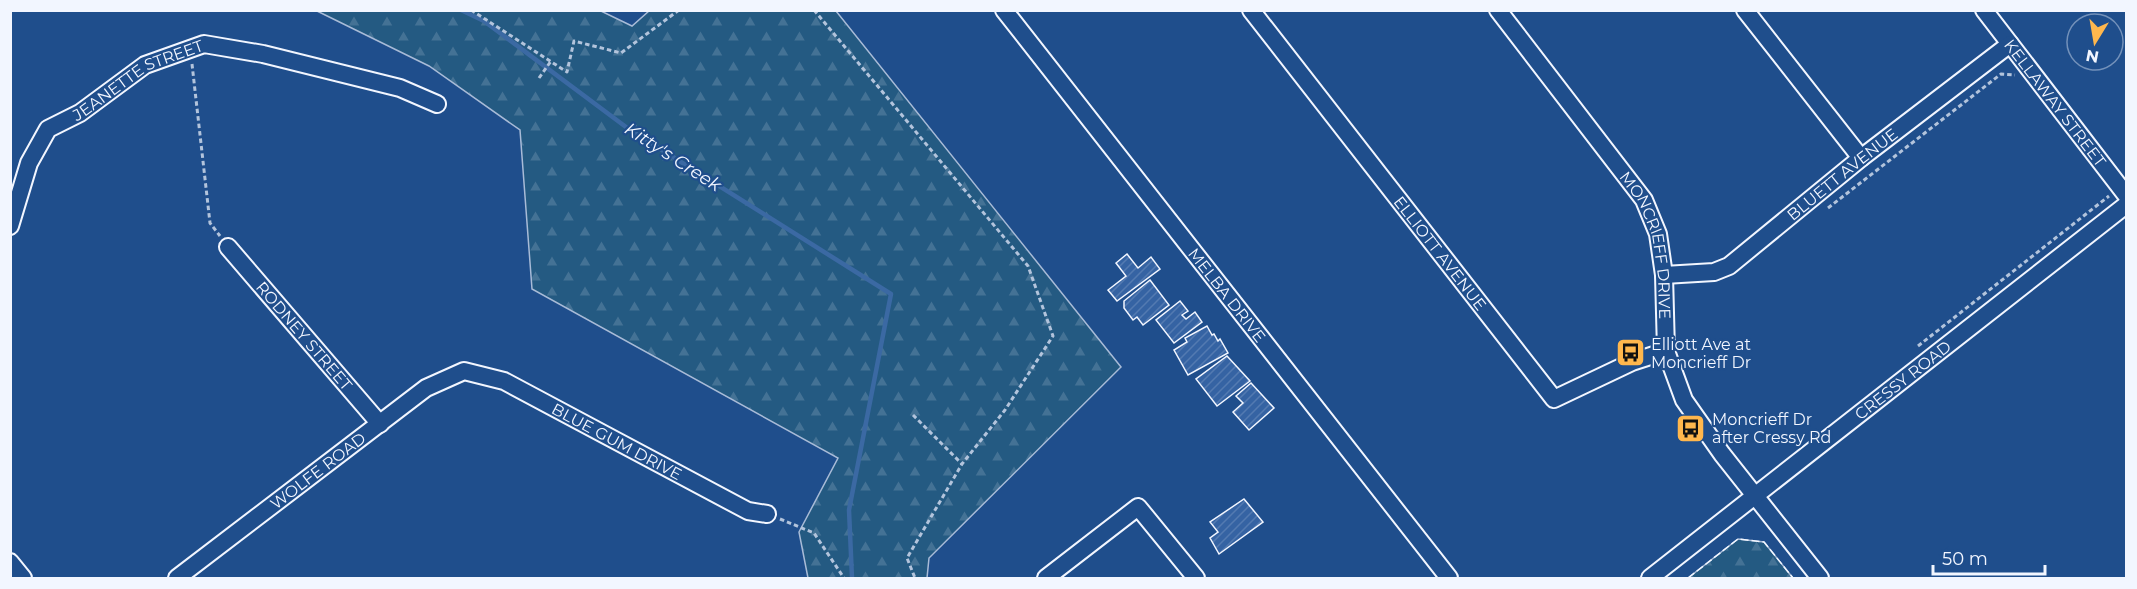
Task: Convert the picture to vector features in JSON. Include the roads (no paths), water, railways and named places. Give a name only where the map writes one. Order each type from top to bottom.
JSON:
[{"type":"street","name":"MELBA DRIVE","points":[[1004,10],[1449,579]]},
{"type":"street","name":"ELLIOTT AVENUE","points":[[1251,10],[1554,399],[1632,362],[1666,351]]},
{"type":"street","name":"MONCRIEFF DRIVE","points":[[1498,10],[1644,200],[1658,234],[1664,275],[1666,351],[1677,386],[1692,414],[1820,579]]},
{"type":"street","points":[[1745,10],[1861,158]]},
{"type":"street","name":"KELLAWAY STREET","points":[[1984,10],[2118,195]]},
{"type":"street","name":"JEANETTE STREET","points":[[10,226],[29,163],[48,129],[80,113],[145,65],[204,44],[263,54],[400,88],[437,104]]},
{"type":"street","name":"BLUETT AVENUE","points":[[1664,275],[1714,272],[1729,266],[1861,158],[2010,44]]},
{"type":"street","name":"CRESSY ROAD","points":[[1650,579],[2127,205]]},
{"type":"street","name":"RODNEY STREET","points":[[228,247],[380,424]]},
{"type":"street","name":"WOLFE ROAD","points":[[177,579],[426,388],[464,371]]},
{"type":"street","name":"BLUE GUM DRIVE","points":[[464,371],[504,381],[748,511],[767,514]]},
{"type":"street","points":[[1046,579],[1138,507],[1196,579]]},
{"type":"street","points":[[10,562],[23,579]]},
{"type":"waterway","name":"Kitty's Creek","points":[[461,10],[484,21],[630,130],[891,294],[849,510],[852,578]]},
{"type":"place","name":"Elliott Ave at Moncrieff Dr","points":[[1630,353]]},
{"type":"place","name":"Moncrieff Dr after Cressy Rd","points":[[1691,428]]}]
